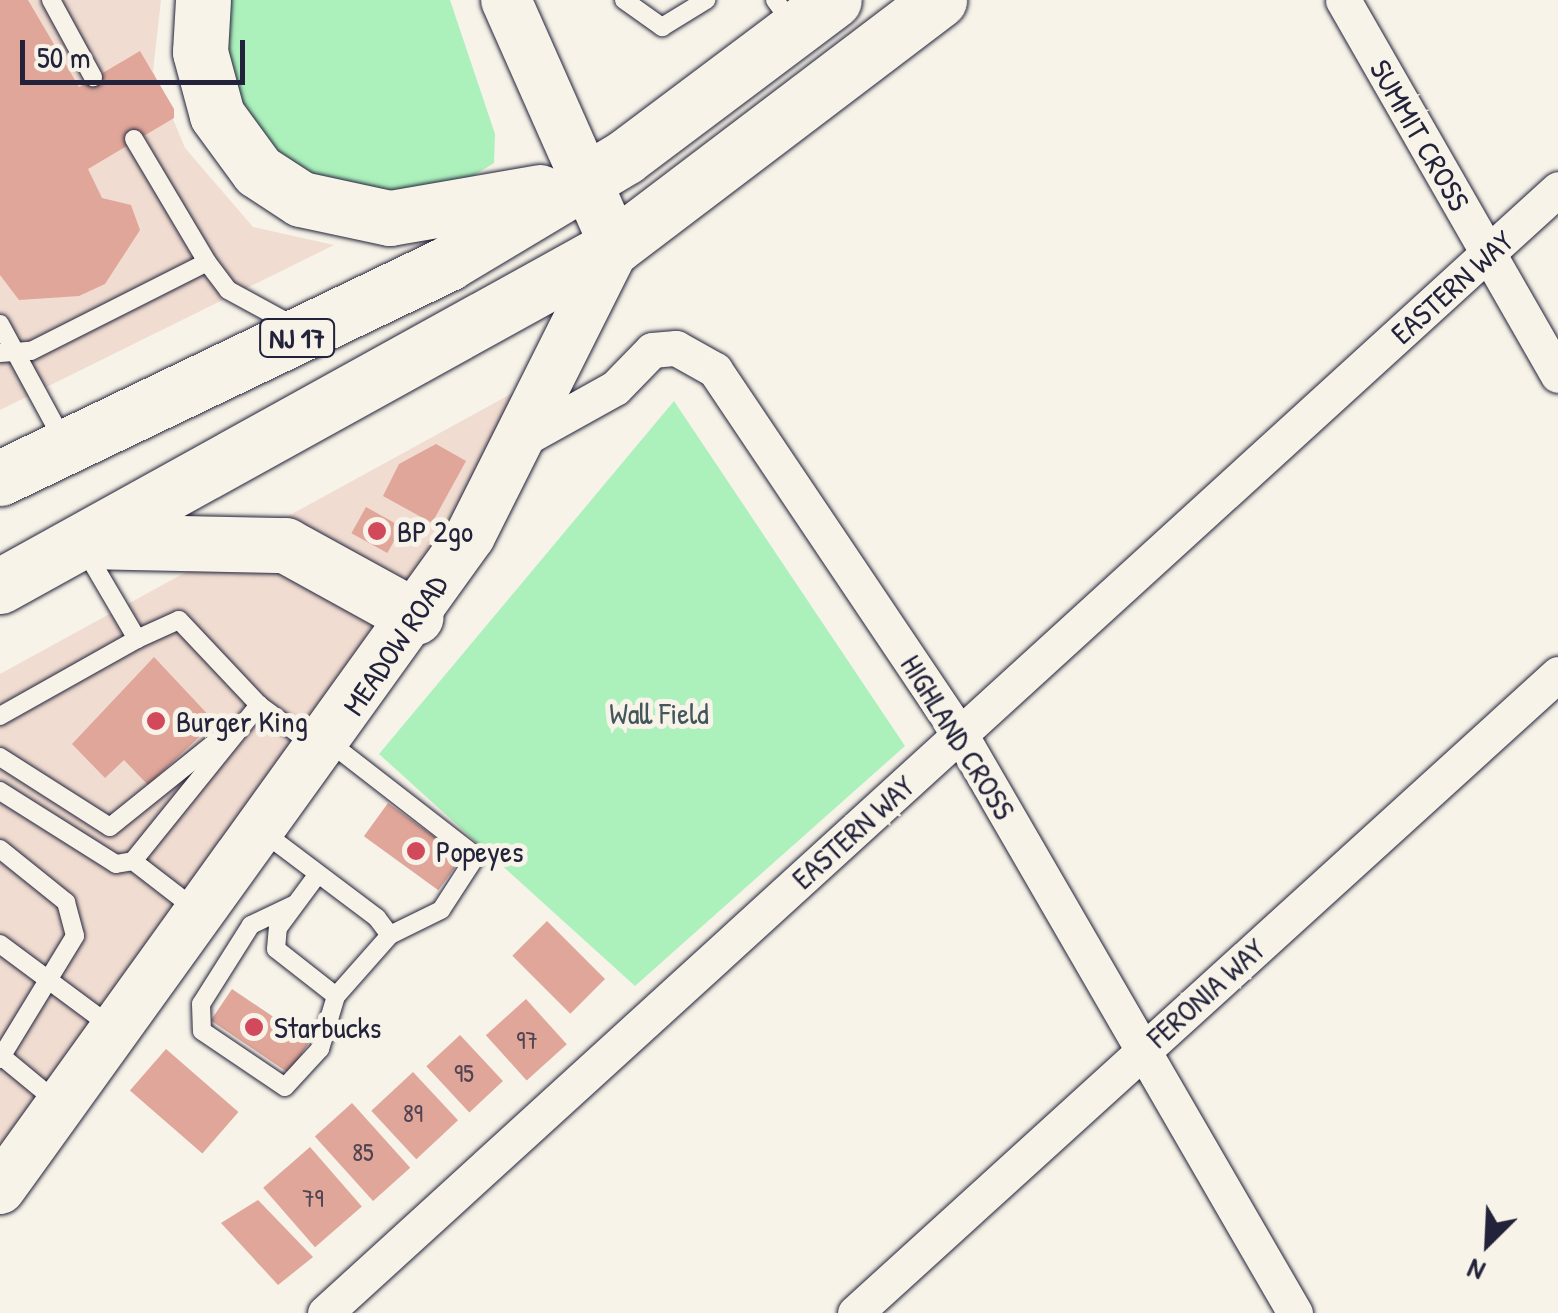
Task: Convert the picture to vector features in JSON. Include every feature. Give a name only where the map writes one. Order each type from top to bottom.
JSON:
[{"type":"highway","points":[[203,0],[200,52],[217,115],[258,170],[300,199],[390,218],[601,214]]},
{"type":"highway","name":"NJ 17","points":[[0,586],[80,541],[939,0]]},
{"type":"highway","name":"NJ 17","points":[[0,478],[308,333],[601,214],[802,10]]},
{"type":"highway","points":[[80,541],[285,545],[416,617]]},
{"type":"main road","points":[[506,0],[601,214]]},
{"type":"main road","name":"MEADOW ROAD","points":[[0,1190],[326,747],[416,617],[525,438],[601,214]]},
{"type":"street","name":"SUMMIT CROSS","points":[[1343,0],[1558,375]]},
{"type":"street","name":"EASTERN WAY","points":[[325,1313],[1558,189]]},
{"type":"street","name":"HIGHLAND CROSS","points":[[525,438],[615,388],[652,350],[700,359],[960,734],[1146,1048],[1295,1313]]},
{"type":"street","name":"FERONIA WAY","points":[[855,1313],[1558,674]]},
{"type":"lane","points":[[51,0],[94,78]]},
{"type":"lane","points":[[624,0],[662,26],[706,0]]},
{"type":"lane","points":[[134,139],[228,290],[308,333]]},
{"type":"lane","points":[[0,353],[20,352],[208,262]]},
{"type":"lane","points":[[0,324],[20,352],[66,447]]},
{"type":"lane","points":[[80,541],[138,639]]},
{"type":"lane","points":[[0,716],[179,620],[259,706],[326,747],[476,856],[441,910],[390,935],[336,996],[320,1049],[285,1087],[202,1030],[201,1004],[252,926],[296,904]]},
{"type":"lane","points":[[0,757],[110,827],[259,706]]},
{"type":"lane","points":[[133,860],[238,726]]},
{"type":"lane","points":[[0,791],[95,858],[133,860],[203,916]]},
{"type":"lane","points":[[263,832],[390,935]]},
{"type":"lane","points":[[0,849],[66,902],[75,936],[51,982],[0,1057],[61,1105]]},
{"type":"lane","points":[[318,874],[296,904],[276,949],[336,996]]},
{"type":"lane","points":[[0,944],[118,1032]]},
{"type":"shaded area","points":[[0,0],[161,0],[153,71],[185,148],[253,227],[334,245],[0,410]]},
{"type":"shaded area","points":[[542,377],[498,465],[0,1148],[0,674]]},
{"type":"green space","points":[[219,0],[450,0],[495,134],[494,163],[439,197],[319,191],[238,121]]},
{"type":"green space","name":"Wall Field","points":[[674,401],[905,746],[635,986],[379,754]]},
{"type":"building","points":[[0,0],[28,0],[79,87],[140,51],[174,109],[174,118],[88,169],[102,198],[131,205],[140,230],[105,284],[79,296],[19,300],[0,275]]},
{"type":"building","points":[[436,444],[466,461],[432,523],[383,496],[399,464]]},
{"type":"building","name":"BP 2go","points":[[366,507],[402,527],[387,553],[351,533]]},
{"type":"building","name":"Burger King","points":[[154,657],[215,722],[148,785],[124,760],[105,778],[72,744]]},
{"type":"building","name":"Popeyes","points":[[388,803],[462,857],[438,890],[364,836]]},
{"type":"building","points":[[547,921],[605,979],[570,1014],[512,956]]},
{"type":"building","name":"Starbucks","points":[[232,989],[310,1042],[289,1073],[211,1021]]},
{"type":"building","points":[[526,999],[567,1044],[527,1080],[486,1035]]},
{"type":"building","points":[[460,1035],[503,1081],[469,1112],[426,1066]]},
{"type":"building","points":[[166,1049],[238,1112],[202,1153],[130,1091]]},
{"type":"building","points":[[413,1072],[458,1120],[416,1159],[371,1111]]},
{"type":"building","points":[[352,1103],[410,1168],[373,1201],[315,1136]]},
{"type":"building","points":[[310,1147],[362,1207],[315,1247],[263,1188]]},
{"type":"building","points":[[258,1200],[313,1257],[278,1285],[221,1223]]},
{"type":"place","name":"BP 2go","points":[[377,531]]},
{"type":"place","name":"Burger King","points":[[156,721]]},
{"type":"place","name":"Popeyes","points":[[416,851]]},
{"type":"place","name":"Starbucks","points":[[254,1027]]}]
